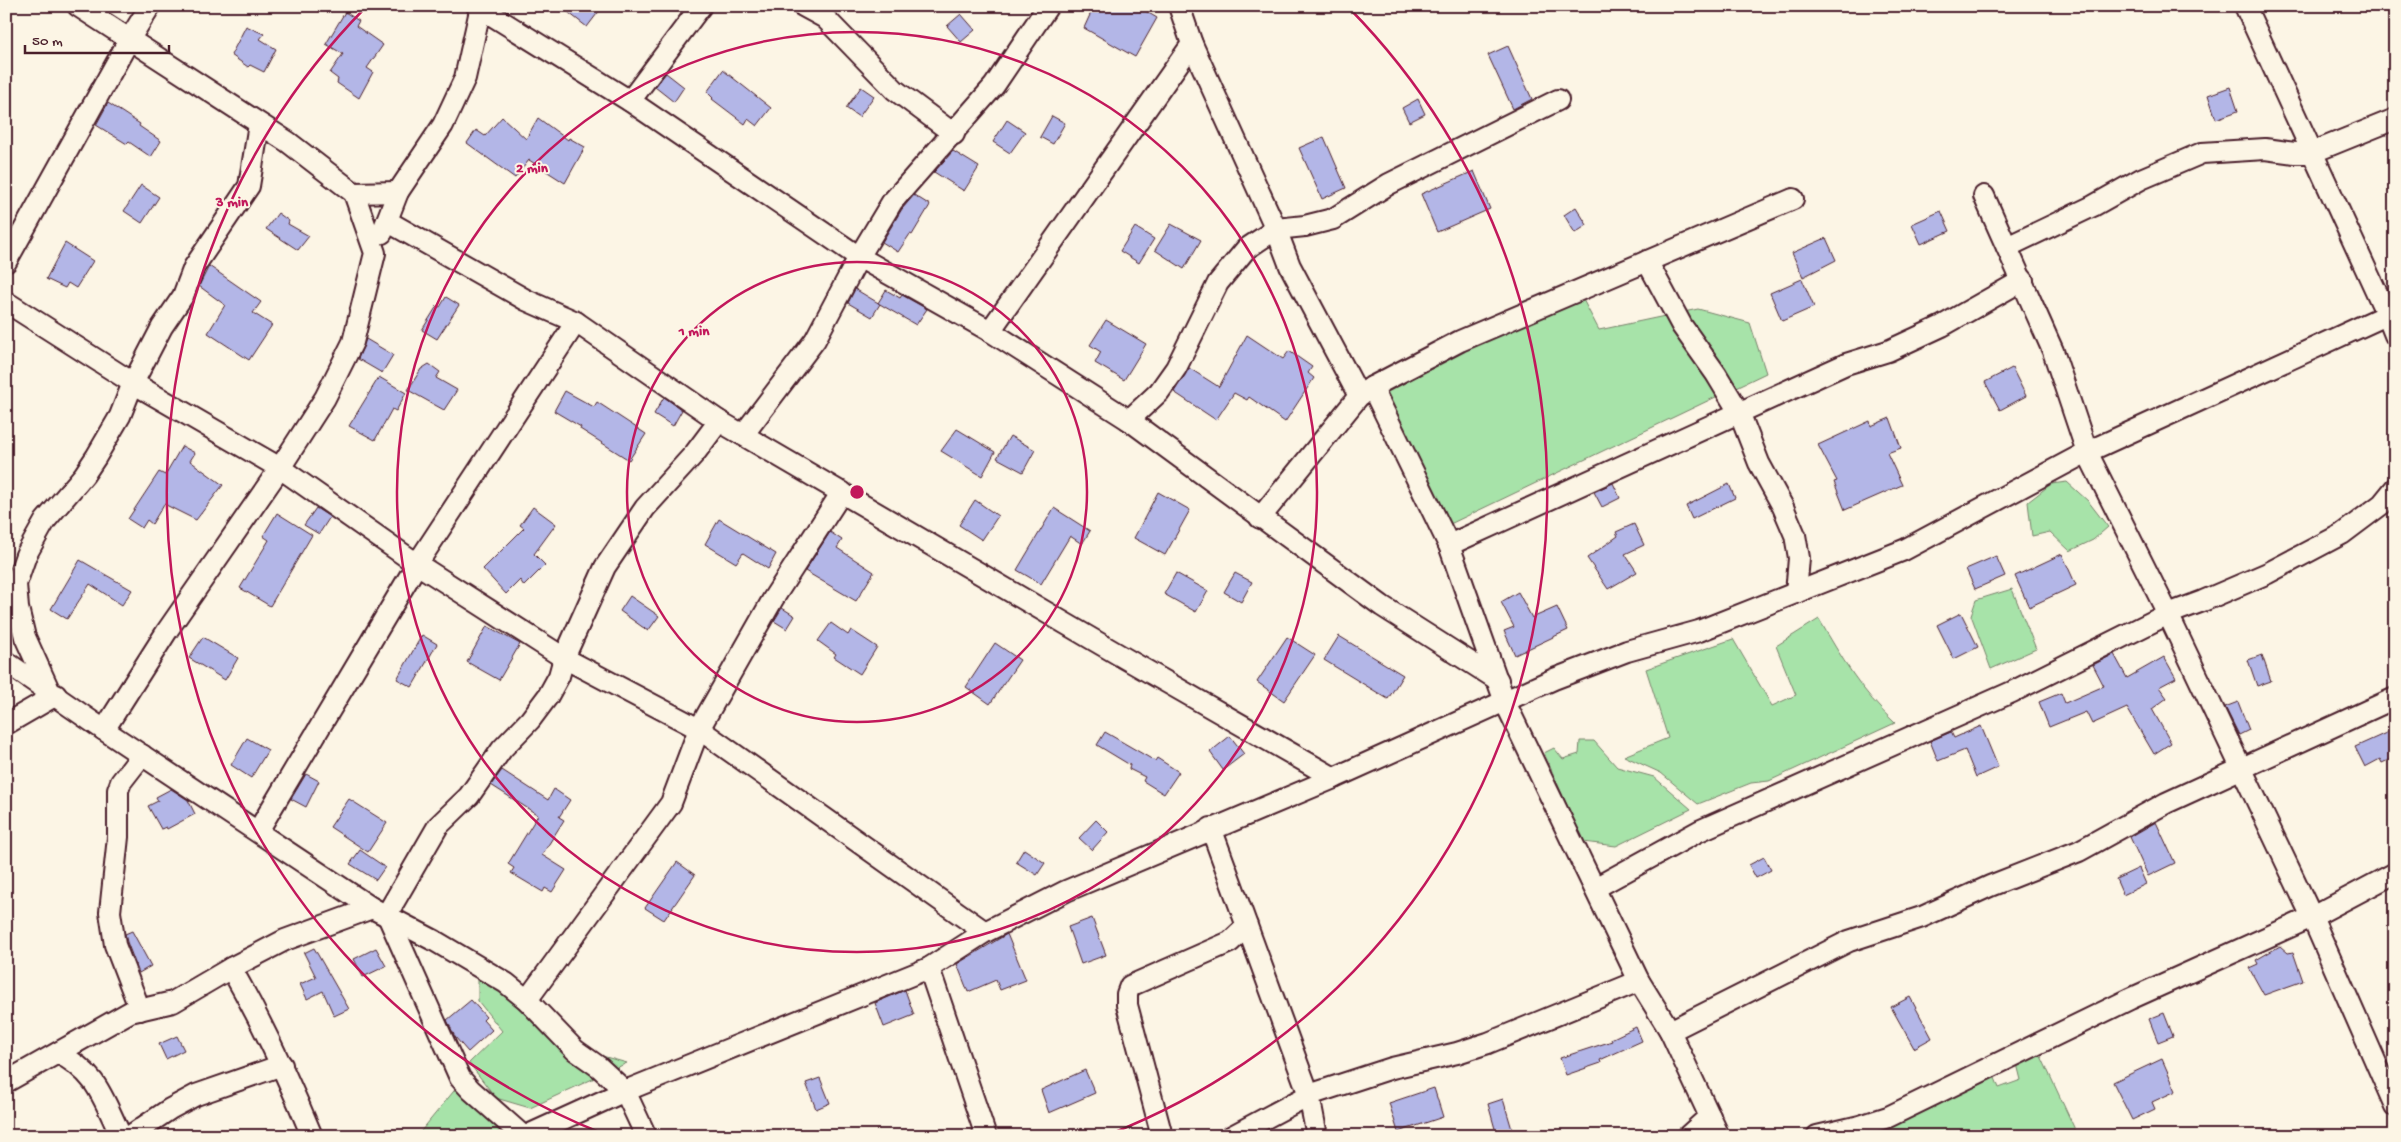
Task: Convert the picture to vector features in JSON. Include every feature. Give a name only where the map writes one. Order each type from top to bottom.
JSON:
[{"type":"street","points":[[78,6],[288,142],[354,193],[375,253]]},
{"type":"street","points":[[6,262],[129,40],[150,6]]},
{"type":"street","points":[[630,102],[701,6]]},
{"type":"street","points":[[803,6],[825,18],[895,90],[954,134]]},
{"type":"street","points":[[743,434],[815,340],[859,257],[892,202],[941,145],[954,134],[994,86],[1048,6]]},
{"type":"street","points":[[1179,6],[1192,44],[1276,229],[1290,266],[1366,392],[1449,545],[1505,702],[1639,981],[1670,1031],[1719,1136]]},
{"type":"street","points":[[2245,6],[2311,152],[2391,313],[2395,335]]},
{"type":"street","points":[[104,730],[167,631],[280,468],[325,398],[353,342],[375,253],[398,192],[443,125],[465,78],[479,7],[630,102],[859,257],[990,331],[1129,420],[1382,606],[1498,680]]},
{"type":"street","points":[[990,331],[1192,44]]},
{"type":"street","points":[[1129,420],[1159,392],[1176,368],[1218,283],[1246,249],[1276,229],[1305,226],[1333,219],[1389,184],[1558,100]]},
{"type":"street","points":[[2007,247],[2093,206],[2149,175],[2202,153],[2265,149],[2295,153],[2311,152],[2395,119]]},
{"type":"street","points":[[52,693],[25,637],[16,584],[26,555],[45,521],[84,476],[96,457],[120,416],[133,383],[162,327],[183,296],[194,267],[249,186],[259,124]]},
{"type":"street","points":[[354,193],[398,192]]},
{"type":"street","points":[[1984,196],[2053,351],[2087,452],[2168,614],[2312,917],[2386,1067],[2395,1106]]},
{"type":"street","points":[[1260,518],[1366,392],[1460,341],[1793,199]]},
{"type":"street","points":[[387,221],[526,300],[576,322],[719,421],[1334,778]]},
{"type":"street","points":[[1646,261],[1682,326],[1716,374],[1739,412],[1759,463],[1783,507],[1795,535],[1799,558],[1796,593]]},
{"type":"street","points":[[1449,545],[1846,364],[1888,350],[1942,326],[2022,280]]},
{"type":"street","points":[[6,302],[133,383],[280,468],[417,564],[564,658],[699,729],[985,932]]},
{"type":"street","points":[[380,911],[460,1078],[471,1090],[524,1136],[625,1091],[929,968],[985,932],[1066,891],[1211,828],[1334,778],[1589,664],[1699,631],[1904,550],[2087,452],[2391,313]]},
{"type":"street","points":[[258,831],[417,564],[576,322]]},
{"type":"street","points":[[6,1082],[117,1019],[140,1010],[173,1002],[231,968],[285,940],[380,911],[438,826],[469,796],[502,749],[530,720],[548,696],[559,676],[564,658],[604,567],[645,508],[695,454],[719,421]]},
{"type":"street","points":[[1595,888],[1699,831],[2012,692],[2168,614],[2268,573],[2342,534],[2389,502],[2395,488]]},
{"type":"street","points":[[527,1000],[671,803],[699,729],[773,599],[842,492]]},
{"type":"street","points":[[6,662],[104,730],[380,911],[506,982],[527,1000],[576,1050],[599,1067],[625,1091],[646,1136]]},
{"type":"street","points":[[6,724],[52,693]]},
{"type":"street","points":[[1670,1031],[1849,941],[1922,917],[1990,886],[2079,851],[2166,803],[2242,770],[2395,698]]},
{"type":"street","points":[[140,1010],[114,945],[110,912],[118,837],[118,790],[121,782],[142,755]]},
{"type":"street","points":[[1211,828],[1309,1095],[1317,1136]]},
{"type":"street","points":[[1817,1136],[1888,1117],[2130,999],[2312,917],[2395,873]]},
{"type":"street","points":[[1162,1136],[1132,1027],[1127,994],[1130,986],[1230,942],[1247,926]]},
{"type":"street","points":[[231,968],[262,1021],[312,1136]]},
{"type":"street","points":[[929,968],[986,1136]]},
{"type":"street","points":[[1232,1136],[1309,1095],[1392,1068],[1457,1053],[1488,1043],[1639,981]]},
{"type":"street","points":[[58,1053],[73,1061],[92,1078],[121,1136]]},
{"type":"street","points":[[130,1136],[170,1109],[196,1095],[282,1065]]},
{"type":"street","points":[[1688,1136],[1710,1116]]},
{"type":"green space","points":[[1580,294],[1599,330],[1698,309],[1750,323],[1766,373],[1448,525],[1376,389]]},
{"type":"green space","points":[[2067,482],[2088,501],[2108,527],[2093,540],[2070,551],[2050,532],[2032,536],[2028,502],[2051,484]]},
{"type":"green space","points":[[2012,589],[2036,649],[1991,669],[1971,615],[1976,600]]},
{"type":"green space","points":[[1819,619],[1862,687],[1895,723],[1769,781],[1751,783],[1698,804],[1661,773],[1624,756],[1668,738],[1646,669],[1733,639],[1772,706],[1796,695],[1776,646]]},
{"type":"green space","points":[[1580,741],[1594,741],[1617,767],[1654,777],[1691,809],[1616,846],[1583,842],[1544,753],[1554,748],[1563,759],[1579,754]]},
{"type":"green space","points":[[478,962],[588,1052],[627,1063],[530,1108],[496,1098],[469,1063],[502,1031],[478,1001]]},
{"type":"green space","points":[[2040,1054],[2078,1136],[1834,1136],[1993,1073],[1999,1088],[2021,1080],[2017,1064]]},
{"type":"green space","points":[[458,1086],[503,1129],[491,1136],[417,1136]]},
{"type":"building","points":[[560,6],[603,6],[587,27]]},
{"type":"building","points":[[1094,6],[1137,6],[1157,18],[1135,57],[1084,28]]},
{"type":"building","points":[[345,12],[359,21],[356,26],[383,45],[367,68],[373,72],[359,98],[337,83],[338,79],[330,73],[343,54],[326,44]]},
{"type":"building","points":[[961,14],[975,30],[961,42],[947,26]]},
{"type":"building","points":[[246,26],[264,34],[260,39],[276,49],[264,72],[250,65],[248,67],[231,55]]},
{"type":"building","points":[[1508,46],[1532,99],[1513,109],[1488,55]]},
{"type":"building","points":[[723,70],[771,108],[757,126],[748,119],[745,124],[712,99],[707,92]]},
{"type":"building","points":[[666,73],[684,87],[674,102],[655,87]]},
{"type":"building","points":[[861,87],[874,96],[859,117],[846,108]]},
{"type":"building","points":[[2230,87],[2238,111],[2216,119],[2208,95]]},
{"type":"building","points":[[1418,99],[1425,114],[1409,122],[1402,108]]},
{"type":"building","points":[[108,103],[140,124],[139,126],[161,141],[151,157],[129,142],[127,144],[96,125]]},
{"type":"building","points":[[1052,116],[1065,123],[1053,144],[1040,137]]},
{"type":"building","points":[[502,117],[526,139],[538,118],[568,140],[569,138],[585,147],[565,183],[529,160],[515,178],[467,143],[476,130],[485,136]]},
{"type":"building","points":[[1007,120],[1025,132],[1010,153],[993,142]]},
{"type":"building","points":[[1324,137],[1346,188],[1322,199],[1299,148]]},
{"type":"building","points":[[953,151],[979,167],[964,191],[934,172]]},
{"type":"building","points":[[1474,171],[1490,209],[1437,232],[1421,194]]},
{"type":"building","points":[[141,185],[159,197],[142,223],[124,211]]},
{"type":"building","points":[[914,195],[930,205],[912,235],[910,234],[898,252],[882,242],[902,209]]},
{"type":"building","points":[[1576,207],[1587,225],[1575,233],[1564,215]]},
{"type":"building","points":[[1941,211],[1950,231],[1921,244],[1912,224]]},
{"type":"building","points":[[278,213],[289,221],[288,224],[309,236],[298,250],[266,229]]},
{"type":"building","points":[[1171,224],[1201,240],[1184,269],[1155,250]]},
{"type":"building","points":[[1135,227],[1154,239],[1139,263],[1120,251]]},
{"type":"building","points":[[1826,238],[1836,260],[1803,277],[1792,253]]},
{"type":"building","points":[[65,243],[93,261],[76,288],[68,283],[65,288],[46,279]]},
{"type":"building","points":[[209,266],[261,302],[253,313],[272,325],[249,360],[208,333],[225,305],[199,286]]},
{"type":"building","points":[[1802,279],[1814,307],[1782,321],[1770,293]]},
{"type":"building","points":[[855,289],[880,304],[872,317],[848,303]]},
{"type":"building","points":[[886,290],[900,298],[902,295],[927,309],[916,325],[878,303]]},
{"type":"building","points":[[446,297],[459,305],[437,339],[422,330],[437,306],[440,307]]},
{"type":"building","points":[[1106,320],[1146,344],[1124,380],[1095,363],[1101,352],[1090,345]]},
{"type":"building","points":[[1247,335],[1283,359],[1289,351],[1312,367],[1308,373],[1314,378],[1285,422],[1249,397],[1247,400],[1234,393],[1216,420],[1174,392],[1189,368],[1219,387]]},
{"type":"building","points":[[366,339],[393,355],[382,373],[358,359]]},
{"type":"building","points":[[429,364],[440,372],[436,378],[457,390],[444,410],[408,390],[421,369]]},
{"type":"building","points":[[2012,368],[2026,396],[2000,410],[1985,382]]},
{"type":"building","points":[[379,377],[406,393],[396,411],[392,409],[375,440],[349,426]]},
{"type":"building","points":[[565,391],[594,407],[597,402],[646,434],[629,460],[554,411]]},
{"type":"building","points":[[664,397],[682,410],[673,426],[654,414]]},
{"type":"building","points":[[1890,418],[1901,448],[1887,453],[1902,485],[1845,510],[1834,482],[1837,481],[1818,445],[1870,421],[1871,426]]},
{"type":"building","points":[[957,429],[995,452],[982,476],[941,451]]},
{"type":"building","points":[[1010,436],[1035,450],[1023,472],[997,458]]},
{"type":"building","points":[[182,446],[195,453],[190,461],[223,485],[196,520],[164,504],[152,524],[147,520],[142,528],[128,519],[159,472],[165,475]]},
{"type":"building","points":[[1613,483],[1620,498],[1602,507],[1594,492]]},
{"type":"building","points":[[1729,484],[1735,498],[1692,519],[1686,506]]},
{"type":"building","points":[[1158,492],[1190,510],[1165,555],[1134,538]]},
{"type":"building","points":[[975,500],[998,516],[982,540],[959,525]]},
{"type":"building","points":[[533,507],[556,524],[534,554],[545,565],[524,586],[520,580],[506,594],[483,569],[524,528],[520,525]]},
{"type":"building","points":[[316,508],[330,517],[319,534],[304,525]]},
{"type":"building","points":[[1054,508],[1090,531],[1082,544],[1070,536],[1041,584],[1017,570]]},
{"type":"building","points":[[277,513],[312,535],[270,606],[240,588],[269,540],[263,536]]},
{"type":"building","points":[[719,519],[776,554],[768,569],[743,553],[736,563],[705,544]]},
{"type":"building","points":[[1634,524],[1644,545],[1625,554],[1637,572],[1608,589],[1587,558],[1618,536],[1616,532]]},
{"type":"building","points":[[830,532],[842,540],[837,548],[874,572],[856,601],[805,571]]},
{"type":"building","points":[[2062,554],[2076,585],[2029,607],[2015,576]]},
{"type":"building","points":[[1996,556],[2005,576],[1975,589],[1966,569]]},
{"type":"building","points":[[80,560],[132,590],[122,605],[90,584],[67,619],[51,609]]},
{"type":"building","points":[[1176,573],[1208,591],[1196,612],[1164,594]]},
{"type":"building","points":[[1235,573],[1252,582],[1241,602],[1224,592]]},
{"type":"building","points":[[1518,592],[1532,618],[1557,607],[1568,630],[1515,655],[1504,631],[1514,627],[1501,602]]},
{"type":"building","points":[[630,596],[659,616],[648,631],[620,611]]},
{"type":"building","points":[[782,608],[795,616],[787,629],[774,621]]},
{"type":"building","points":[[1961,613],[1978,647],[1954,659],[1937,625]]},
{"type":"building","points":[[831,623],[848,635],[851,630],[877,647],[860,674],[834,657],[836,654],[818,641]]},
{"type":"building","points":[[487,626],[520,644],[499,680],[467,662]]},
{"type":"building","points":[[422,635],[437,644],[412,687],[397,679]]},
{"type":"building","points":[[1339,636],[1403,675],[1388,699],[1324,660]]},
{"type":"building","points":[[203,637],[238,658],[225,680],[189,658]]},
{"type":"building","points":[[1287,637],[1315,655],[1284,701],[1257,682]]},
{"type":"building","points":[[995,643],[1020,660],[990,704],[966,687]]},
{"type":"building","points":[[2114,654],[2127,678],[2164,657],[2176,678],[2159,687],[2167,698],[2152,709],[2171,743],[2154,754],[2127,708],[2092,724],[2086,712],[2049,727],[2039,702],[2061,693],[2065,703],[2104,686],[2093,665]]},
{"type":"building","points":[[2262,655],[2271,681],[2257,686],[2248,660]]},
{"type":"building","points":[[2238,702],[2249,730],[2239,735],[2225,707]]},
{"type":"building","points":[[1981,726],[1998,767],[1976,777],[1965,750],[1938,761],[1930,741],[1951,732],[1954,738]]},
{"type":"building","points":[[2395,729],[2395,757],[2382,763],[2380,759],[2365,767],[2355,747]]},
{"type":"building","points":[[1105,732],[1155,761],[1157,758],[1179,772],[1164,794],[1143,781],[1145,777],[1129,769],[1130,765],[1097,745]]},
{"type":"building","points":[[1230,736],[1244,754],[1223,770],[1210,752]]},
{"type":"building","points":[[247,738],[268,750],[251,778],[231,765]]},
{"type":"building","points":[[502,770],[548,800],[554,789],[570,800],[559,817],[564,820],[542,855],[566,870],[552,892],[545,888],[543,892],[511,873],[514,868],[508,864],[538,815],[491,785]]},
{"type":"building","points":[[306,774],[319,781],[306,807],[291,799]]},
{"type":"building","points":[[171,789],[188,800],[195,814],[167,829],[166,827],[161,829],[148,806],[158,801],[156,797]]},
{"type":"building","points":[[349,799],[387,823],[368,852],[330,827]]},
{"type":"building","points":[[1096,820],[1108,832],[1092,850],[1079,838]]},
{"type":"building","points":[[2156,822],[2175,863],[2148,876],[2130,837]]},
{"type":"building","points":[[1024,849],[1045,863],[1037,875],[1016,862]]},
{"type":"building","points":[[360,850],[385,867],[376,880],[350,864]]},
{"type":"building","points":[[1764,857],[1771,870],[1756,878],[1749,865]]},
{"type":"building","points":[[677,862],[695,875],[664,920],[645,908]]},
{"type":"building","points":[[2139,868],[2146,884],[2123,895],[2116,879]]},
{"type":"building","points":[[1092,918],[1106,955],[1081,964],[1068,927]]},
{"type":"building","points":[[132,931],[151,966],[139,973],[125,934]]},
{"type":"building","points":[[1007,934],[1026,980],[1000,990],[996,980],[968,992],[957,964]]},
{"type":"building","points":[[2280,946],[2288,953],[2293,952],[2303,981],[2264,995],[2249,968],[2258,964],[2256,960]]},
{"type":"building","points":[[314,948],[349,1009],[334,1016],[323,991],[307,999],[300,984],[316,977],[304,953]]},
{"type":"building","points":[[376,948],[386,966],[363,977],[354,959]]},
{"type":"building","points":[[905,990],[914,1015],[884,1027],[875,1003]]},
{"type":"building","points":[[1910,997],[1932,1038],[1914,1048],[1891,1007]]},
{"type":"building","points":[[471,1000],[486,1017],[483,1020],[492,1030],[468,1052],[455,1037],[447,1020]]},
{"type":"building","points":[[2164,1013],[2173,1036],[2158,1042],[2149,1019]]},
{"type":"building","points":[[1636,1027],[1642,1041],[1600,1060],[1601,1063],[1566,1075],[1560,1058],[1612,1041],[1611,1039]]},
{"type":"building","points":[[177,1036],[184,1050],[166,1059],[159,1044]]},
{"type":"building","points":[[2162,1059],[2176,1091],[2152,1102],[2155,1109],[2132,1120],[2113,1082]]},
{"type":"building","points":[[1085,1070],[1095,1093],[1049,1113],[1041,1090]]},
{"type":"building","points":[[820,1078],[830,1103],[816,1109],[806,1083]]},
{"type":"building","points":[[1434,1088],[1443,1117],[1398,1132],[1389,1103]]},
{"type":"building","points":[[1503,1099],[1514,1136],[1497,1136],[1488,1104]]}]
